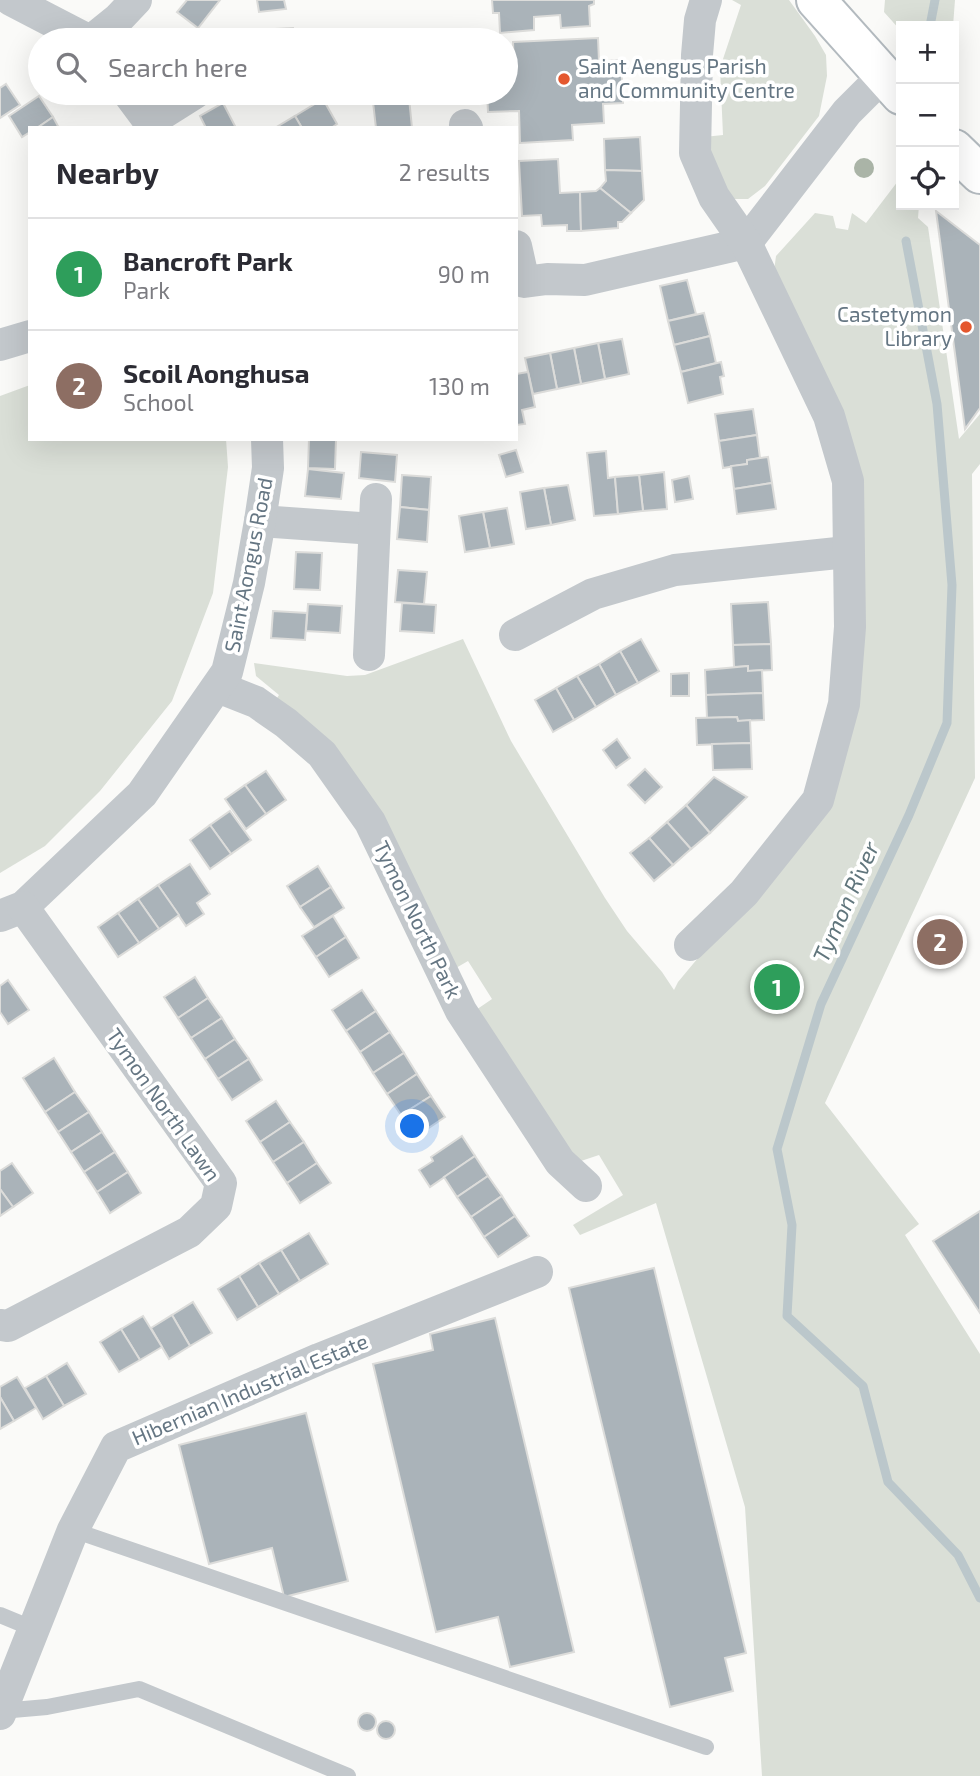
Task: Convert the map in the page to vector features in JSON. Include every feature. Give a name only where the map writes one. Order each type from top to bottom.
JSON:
[{"type":"street","points":[[11,0],[66,28]]},
{"type":"street","points":[[106,28],[136,0]]},
{"type":"street","points":[[690,945],[744,893],[818,800],[844,704],[850,627],[848,481],[829,416],[746,243],[715,197],[695,153],[697,55],[700,20],[706,0]]},
{"type":"street","points":[[518,255],[524,282],[547,279],[585,280],[746,243],[847,112],[892,85],[816,0]]},
{"type":"street","points":[[137,105],[152,125],[179,105]]},
{"type":"street","points":[[959,154],[980,174]]},
{"type":"street","points":[[0,345],[28,337]]},
{"type":"street","name":"Saint Aongus Road","points":[[11,911],[142,794],[227,672],[249,583],[260,522],[268,468],[267,441]]},
{"type":"street","points":[[260,522],[375,514],[369,655]]},
{"type":"street","points":[[515,635],[593,594],[676,570],[847,552]]},
{"type":"street","name":"Tymon North Park","points":[[218,687],[256,702],[322,754],[370,822],[461,1011],[560,1162],[586,1186]]},
{"type":"street","name":"Tymon North Lawn","points":[[0,1325],[8,1326],[190,1232],[216,1206],[221,1183],[11,911]]},
{"type":"street","name":"Hibernian Industrial Estate","points":[[1,1712],[73,1530],[116,1447],[319,1359],[537,1272]]},
{"type":"lane","points":[[73,1530],[706,1746]]},
{"type":"lane","points":[[0,1615],[34,1629]]},
{"type":"lane","points":[[1,1712],[47,1707],[139,1689],[348,1776]]},
{"type":"shaded area","points":[[732,0],[789,0],[826,55],[827,76],[819,116],[765,186],[748,199],[731,199],[704,137],[723,135],[720,68],[741,5]]},
{"type":"shaded area","points":[[885,0],[955,0],[953,21],[896,21],[896,25],[884,12]]},
{"type":"shaded area","points":[[896,184],[896,210],[919,210],[918,218],[928,227],[959,439],[980,414],[980,464],[972,474],[975,778],[825,1103],[919,1224],[905,1235],[980,1354],[980,1776],[762,1776],[745,1507],[656,1203],[580,1235],[573,1225],[623,1195],[599,1155],[581,1161],[575,1159],[473,1012],[492,999],[468,961],[449,972],[275,701],[279,695],[256,676],[254,663],[347,676],[365,675],[463,639],[511,741],[605,898],[627,931],[674,990],[823,808],[857,550],[774,271],[776,256],[815,213],[833,216],[836,228],[848,230],[852,213],[866,223]]},
{"type":"shaded area","points":[[28,386],[28,441],[226,441],[228,467],[213,593],[172,701],[100,791],[45,846],[0,873],[0,396]]},
{"type":"building","points":[[187,0],[220,0],[198,28],[177,12]]},
{"type":"building","points":[[257,0],[284,0],[286,9],[259,12]]},
{"type":"building","points":[[492,0],[594,0],[594,4],[589,6],[590,26],[561,28],[560,15],[534,17],[534,30],[518,31],[518,28],[500,28],[499,13],[493,13]]},
{"type":"building","name":"Saint Aengus Parish and Community Centre","points":[[598,38],[599,61],[621,60],[623,103],[603,104],[604,123],[572,125],[573,140],[520,143],[519,111],[488,112],[488,105],[518,105],[518,42]]},
{"type":"building","points":[[6,84],[20,105],[0,118],[0,88]]},
{"type":"building","points":[[28,103],[45,105],[53,117],[40,126],[28,126],[28,133],[22,137],[9,116]]},
{"type":"building","points":[[224,105],[235,126],[205,126],[200,116]]},
{"type":"building","points":[[313,105],[326,105],[337,124],[301,126],[295,116]]},
{"type":"building","points":[[373,105],[410,105],[412,126],[376,126]]},
{"type":"building","points":[[295,116],[301,126],[278,126]]},
{"type":"building","points":[[53,117],[58,126],[40,126]]},
{"type":"building","points":[[640,137],[642,171],[605,170],[604,139]]},
{"type":"building","points":[[558,159],[560,193],[580,192],[581,231],[567,231],[567,225],[542,226],[541,215],[522,216],[519,161]]},
{"type":"building","points":[[605,170],[642,171],[644,200],[631,213],[600,188],[606,181]]},
{"type":"building","points":[[600,188],[631,213],[622,222],[618,222],[618,228],[581,231],[580,192],[596,191]]},
{"type":"building","name":"Castetymon Library","points":[[936,211],[980,245],[980,408],[965,429]]},
{"type":"building","points":[[687,280],[696,314],[668,321],[660,286]]},
{"type":"building","points":[[704,313],[710,336],[674,345],[668,321]]},
{"type":"building","points":[[710,336],[716,363],[681,372],[674,345]]},
{"type":"building","points":[[622,339],[629,374],[605,379],[598,343]]},
{"type":"building","points":[[598,343],[605,379],[581,384],[574,348]]},
{"type":"building","points":[[574,348],[581,384],[557,389],[550,353]]},
{"type":"building","points":[[550,353],[557,389],[533,394],[525,358]]},
{"type":"building","points":[[721,362],[724,376],[720,377],[723,394],[688,403],[681,372]]},
{"type":"building","points":[[528,372],[535,407],[522,410],[525,424],[518,425],[518,374]]},
{"type":"building","points":[[753,409],[757,435],[719,441],[715,414]]},
{"type":"building","points":[[757,435],[760,458],[747,460],[747,464],[723,468],[719,441]]},
{"type":"building","points":[[309,441],[336,441],[335,469],[308,468]]},
{"type":"building","points":[[516,450],[523,472],[506,477],[499,455]]},
{"type":"building","points":[[606,451],[608,478],[615,477],[618,514],[594,516],[587,453]]},
{"type":"building","points":[[361,452],[397,455],[395,482],[359,478]]},
{"type":"building","points":[[768,457],[772,483],[734,489],[731,466]]},
{"type":"building","points":[[308,469],[344,473],[341,499],[305,496]]},
{"type":"building","points":[[664,472],[667,509],[643,511],[639,475]]},
{"type":"building","points":[[402,475],[431,477],[429,510],[400,507]]},
{"type":"building","points":[[639,475],[643,511],[618,514],[615,477]]},
{"type":"building","points":[[689,476],[693,499],[675,502],[672,480]]},
{"type":"building","points":[[772,483],[776,509],[737,514],[734,489]]},
{"type":"building","points":[[568,485],[575,520],[551,525],[544,488]]},
{"type":"building","points":[[544,488],[551,525],[526,529],[520,492]]},
{"type":"building","points":[[400,507],[429,510],[427,542],[397,539]]},
{"type":"building","points":[[507,508],[514,544],[490,548],[483,512]]},
{"type":"building","points":[[483,512],[490,548],[465,552],[459,516]]},
{"type":"building","points":[[296,552],[322,553],[320,590],[294,589]]},
{"type":"building","points":[[398,570],[427,572],[424,604],[395,602]]},
{"type":"building","points":[[768,602],[771,644],[733,645],[731,604]]},
{"type":"building","points":[[402,603],[436,605],[434,633],[400,631]]},
{"type":"building","points":[[308,604],[342,606],[340,633],[306,631]]},
{"type":"building","points":[[273,611],[307,613],[305,640],[271,638]]},
{"type":"building","points":[[641,639],[659,671],[638,683],[620,651]]},
{"type":"building","points":[[771,644],[772,670],[748,671],[748,666],[734,667],[733,645]]},
{"type":"building","points":[[620,651],[638,683],[616,695],[599,664]]},
{"type":"building","points":[[599,664],[616,695],[596,707],[577,676]]},
{"type":"building","points":[[748,666],[748,671],[762,670],[763,693],[706,695],[705,670]]},
{"type":"building","points":[[689,673],[689,696],[671,696],[671,674]]},
{"type":"building","points":[[577,676],[596,707],[574,720],[556,688]]},
{"type":"building","points":[[556,688],[574,720],[553,732],[535,700]]},
{"type":"building","points":[[763,693],[764,720],[707,718],[706,695]]},
{"type":"building","points":[[737,717],[738,721],[750,720],[751,743],[697,745],[696,718]]},
{"type":"building","points":[[617,739],[630,758],[616,768],[603,750]]},
{"type":"building","points":[[751,743],[752,769],[713,770],[712,744]]},
{"type":"building","points":[[645,769],[662,787],[645,803],[628,785]]},
{"type":"building","points":[[266,771],[286,800],[266,814],[245,785]]},
{"type":"building","points":[[714,777],[747,797],[710,833],[686,805]]},
{"type":"building","points":[[245,785],[266,814],[246,829],[225,799]]},
{"type":"building","points":[[686,805],[710,833],[691,849],[667,822]]},
{"type":"building","points":[[230,811],[251,840],[231,854],[210,825]]},
{"type":"building","points":[[667,822],[691,849],[673,865],[649,838]]},
{"type":"building","points":[[210,825],[231,854],[210,869],[190,840]]},
{"type":"building","points":[[649,838],[673,865],[654,881],[630,853]]},
{"type":"building","points":[[190,864],[210,894],[197,903],[204,914],[186,926],[158,885]]},
{"type":"building","points":[[318,866],[331,887],[300,907],[287,886]]},
{"type":"building","points":[[158,885],[179,915],[159,929],[138,899]]},
{"type":"building","points":[[331,887],[344,908],[314,927],[300,907]]},
{"type":"building","points":[[138,899],[159,929],[139,943],[118,913]]},
{"type":"building","points":[[118,913],[139,943],[118,957],[98,927]]},
{"type":"building","points":[[333,916],[346,937],[316,957],[302,936]]},
{"type":"building","points":[[346,937],[359,958],[329,977],[316,957]]},
{"type":"building","points":[[195,977],[208,998],[178,1018],[164,997]]},
{"type":"building","points":[[8,980],[29,1010],[8,1024],[0,1012],[0,986]]},
{"type":"building","points":[[362,990],[376,1011],[346,1031],[332,1010]]},
{"type":"building","points":[[208,998],[222,1018],[191,1038],[178,1018]]},
{"type":"building","points":[[376,1011],[390,1032],[360,1052],[346,1031]]},
{"type":"building","points":[[222,1018],[235,1039],[205,1059],[191,1038]]},
{"type":"building","points":[[390,1032],[404,1053],[373,1073],[360,1052]]},
{"type":"building","points":[[235,1039],[249,1059],[218,1079],[205,1059]]},
{"type":"building","points":[[404,1053],[417,1074],[387,1094],[373,1073]]},
{"type":"building","points":[[54,1058],[75,1092],[45,1112],[23,1078]]},
{"type":"building","points":[[249,1059],[262,1080],[232,1100],[218,1079]]},
{"type":"building","points":[[417,1074],[431,1096],[401,1115],[387,1094]]},
{"type":"building","points":[[75,1092],[89,1112],[58,1132],[45,1112]]},
{"type":"building","points":[[431,1096],[445,1117],[415,1137],[401,1115]]},
{"type":"building","points":[[276,1101],[290,1122],[260,1142],[246,1121]]},
{"type":"building","points":[[89,1112],[102,1132],[71,1152],[58,1132]]},
{"type":"building","points":[[290,1122],[304,1142],[273,1162],[260,1142]]},
{"type":"building","points":[[102,1132],[115,1152],[84,1172],[71,1152]]},
{"type":"building","points":[[462,1136],[475,1156],[430,1187],[419,1170],[433,1161],[431,1157]]},
{"type":"building","points":[[304,1142],[317,1163],[287,1183],[273,1162]]},
{"type":"building","points":[[115,1152],[128,1172],[97,1192],[84,1172]]},
{"type":"building","points":[[475,1156],[488,1176],[457,1197],[444,1177]]},
{"type":"building","points":[[12,1163],[33,1193],[13,1207],[0,1189],[0,1171]]},
{"type":"building","points":[[317,1163],[331,1183],[300,1203],[287,1183]]},
{"type":"building","points":[[128,1172],[141,1193],[110,1213],[97,1192]]},
{"type":"building","points":[[488,1176],[502,1196],[471,1217],[457,1197]]},
{"type":"building","points":[[0,1189],[13,1207],[0,1216]]},
{"type":"building","points":[[502,1196],[515,1216],[484,1237],[471,1217]]},
{"type":"building","points":[[980,1211],[980,1313],[933,1241]]},
{"type":"building","points":[[515,1216],[529,1236],[498,1257],[484,1237]]},
{"type":"building","points":[[309,1233],[328,1264],[300,1281],[281,1250]]},
{"type":"building","points":[[281,1250],[300,1281],[279,1294],[259,1263]]},
{"type":"building","points":[[259,1263],[279,1294],[258,1307],[239,1276]]},
{"type":"building","points":[[654,1268],[746,1653],[725,1658],[733,1691],[670,1707],[569,1288]]},
{"type":"building","points":[[239,1276],[258,1307],[237,1320],[218,1289]]},
{"type":"building","points":[[193,1302],[212,1333],[190,1346],[172,1315]]},
{"type":"building","points":[[172,1315],[190,1346],[169,1359],[151,1328]]},
{"type":"building","points":[[143,1316],[162,1347],[140,1360],[121,1329]]},
{"type":"building","points":[[495,1318],[574,1652],[510,1667],[498,1617],[436,1632],[373,1364],[433,1350],[430,1334]]},
{"type":"building","points":[[121,1329],[140,1360],[119,1372],[100,1342]]},
{"type":"building","points":[[67,1363],[86,1394],[64,1406],[46,1376]]},
{"type":"building","points":[[46,1376],[64,1406],[43,1419],[25,1388]]},
{"type":"building","points":[[17,1377],[36,1408],[14,1421],[0,1397],[0,1387]]},
{"type":"building","points":[[0,1397],[14,1421],[0,1429]]},
{"type":"building","points":[[306,1413],[348,1581],[284,1597],[272,1548],[209,1564],[179,1445]]},
{"type":"building","points":[[367,1713],[375,1718],[376,1722],[371,1730],[367,1731],[359,1726],[358,1722],[363,1714]]},
{"type":"building","points":[[386,1721],[394,1726],[395,1730],[390,1738],[386,1739],[378,1734],[377,1730],[382,1722]]},
{"type":"waterway","name":"Tymon River","points":[[931,21],[935,0]]},
{"type":"waterway","name":"Tymon River","points":[[906,241],[937,404],[952,585],[947,723],[909,815],[821,1004],[777,1149],[792,1225],[787,1316],[863,1386],[888,1482],[958,1555],[980,1598]]},
{"type":"place","name":"Saint Aengus Parish and Community Centre","points":[[564,79]]},
{"type":"place","name":"Castetymon Library","points":[[966,327]]},
{"type":"place","name":"Scoil Aonghusa","points":[[940,942]]},
{"type":"place","name":"Bancroft Park","points":[[777,987]]}]
